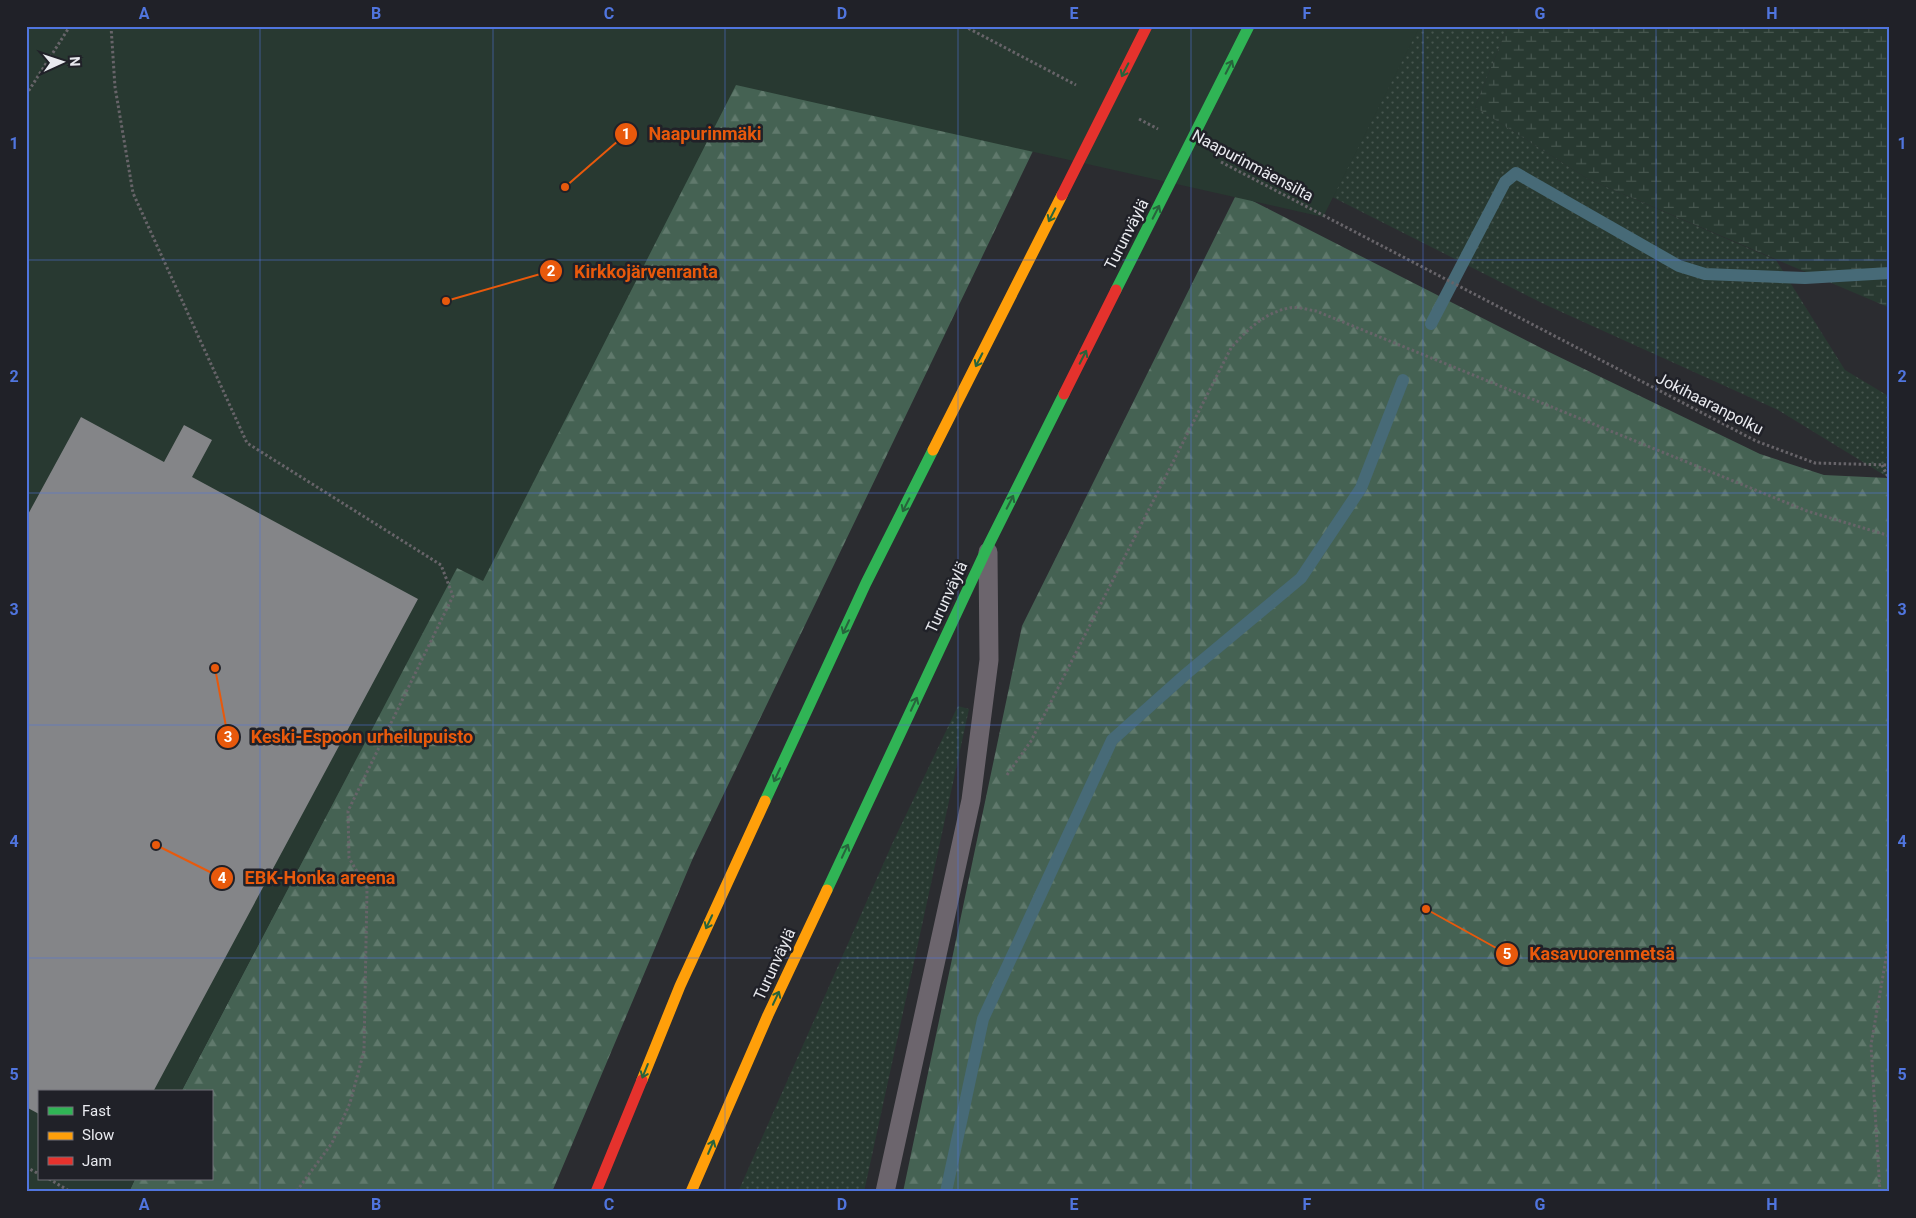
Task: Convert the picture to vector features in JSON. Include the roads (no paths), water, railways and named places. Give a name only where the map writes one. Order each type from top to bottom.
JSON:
[{"type":"highway","points":[[596,1192],[680,986],[866,583],[1147,26]]},
{"type":"highway","name":"Turunväylä","points":[[691,1192],[768,1015],[988,546],[1249,26]]},
{"type":"lane","points":[[885,1192],[971,800],[989,660],[988,546]]},
{"type":"waterway","points":[[1431,324],[1505,182],[1516,173],[1679,266],[1705,274],[1805,278],[1890,273]]},
{"type":"waterway","points":[[946,1192],[983,1019],[1112,740],[1186,674],[1301,578],[1361,488],[1403,380]]},
{"type":"place","name":"Naapurinmäki","points":[[565,187]]},
{"type":"place","name":"Kirkkojärvenranta","points":[[446,301]]},
{"type":"place","name":"Keski-Espoon urheilupuisto","points":[[215,668]]},
{"type":"place","name":"EBK-Honka areena","points":[[156,845]]},
{"type":"place","name":"Kasavuorenmetsä","points":[[1426,909]]}]
